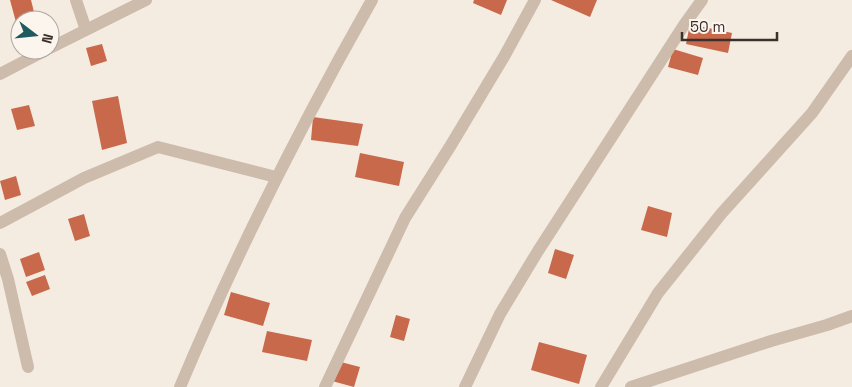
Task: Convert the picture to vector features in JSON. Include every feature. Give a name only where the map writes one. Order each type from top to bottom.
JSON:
[{"type":"street","points":[[76,0],[86,30]]},
{"type":"street","points":[[60,43],[146,0]]},
{"type":"street","points":[[180,387],[238,258],[283,165],[327,80],[372,0]]},
{"type":"street","points":[[325,387],[405,218],[505,55],[535,0]]},
{"type":"street","points":[[465,387],[500,314],[538,251],[678,33],[702,0]]},
{"type":"street","points":[[601,387],[658,293],[721,214],[812,113],[852,56]]},
{"type":"street","points":[[0,74],[27,60]]},
{"type":"street","points":[[0,223],[164,141]]},
{"type":"street","points":[[0,223],[84,178],[158,147],[272,176]]},
{"type":"street","points":[[0,254],[4,280],[28,367]]},
{"type":"street","points":[[631,387],[852,316]]},
{"type":"building","points":[[10,0],[31,0],[34,10],[13,10]]},
{"type":"building","points":[[474,0],[507,0],[501,15],[473,3]]},
{"type":"building","points":[[551,0],[597,0],[590,17]]},
{"type":"building","points":[[690,24],[732,33],[728,53],[686,44]]},
{"type":"building","points":[[102,44],[107,61],[91,66],[86,48]]},
{"type":"building","points":[[673,49],[703,58],[698,75],[668,67]]},
{"type":"building","points":[[118,96],[127,143],[102,150],[92,101]]},
{"type":"building","points":[[29,105],[35,126],[17,130],[11,109]]},
{"type":"building","points":[[313,117],[363,124],[358,146],[311,140]]},
{"type":"building","points":[[360,153],[404,162],[399,186],[355,177]]},
{"type":"building","points":[[16,176],[21,195],[5,200],[0,181]]},
{"type":"building","points":[[648,206],[672,213],[667,237],[641,230]]},
{"type":"building","points":[[84,214],[90,236],[75,241],[68,219]]},
{"type":"building","points":[[555,249],[574,255],[566,279],[548,273]]},
{"type":"building","points":[[39,252],[45,270],[26,277],[20,259]]},
{"type":"building","points":[[45,275],[50,289],[32,296],[26,282]]},
{"type":"building","points":[[231,292],[270,303],[263,326],[224,315]]},
{"type":"building","points":[[396,315],[410,319],[404,341],[390,337]]},
{"type":"building","points":[[267,331],[312,340],[307,361],[262,352]]},
{"type":"building","points":[[539,342],[587,355],[579,384],[531,370]]},
{"type":"building","points":[[337,361],[360,367],[354,387],[332,381]]}]
